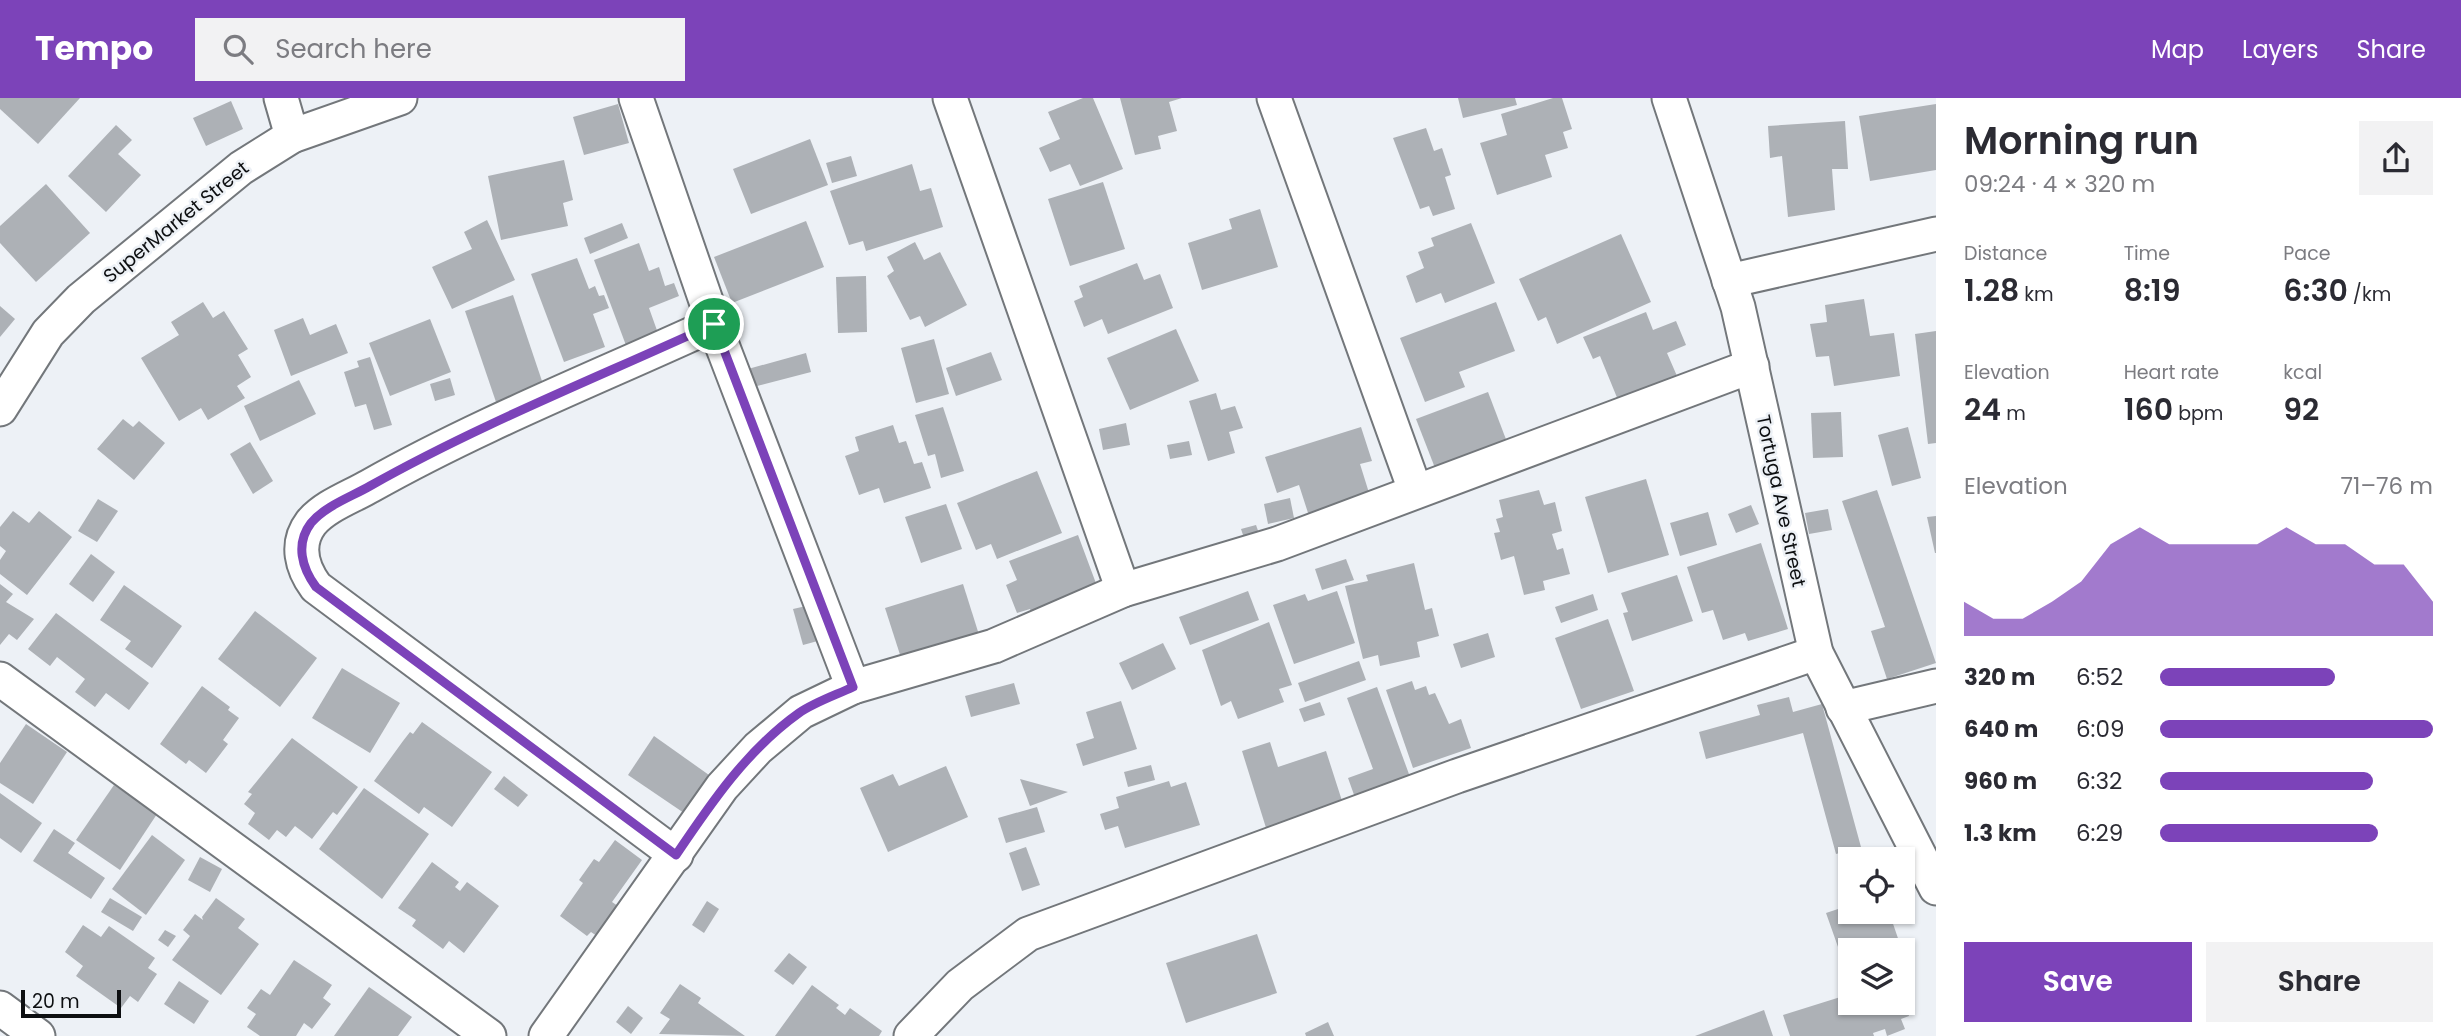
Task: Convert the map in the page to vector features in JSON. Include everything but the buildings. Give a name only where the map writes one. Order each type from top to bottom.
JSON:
[{"type":"street","points":[[281,98],[292,136]]},
{"type":"street","name":"SuperMarket Street","points":[[0,409],[48,333],[81,299],[241,168],[292,136],[401,98]]},
{"type":"street","points":[[636,98],[714,324],[853,687]]},
{"type":"street","points":[[950,98],[1123,590]]},
{"type":"street","points":[[1274,98],[1415,490]]},
{"type":"street","name":"Tortuga Ave Street","points":[[1669,98],[1738,307],[1816,653],[1936,888]]},
{"type":"street","points":[[1729,281],[1936,234]]},
{"type":"street","points":[[676,855],[316,587],[306,573],[302,557],[303,540],[310,525],[321,513],[408,465],[714,324]]},
{"type":"street","points":[[546,1036],[722,787],[758,748],[801,712],[853,687],[994,646],[1123,590],[1277,544],[1415,490],[1752,366]]},
{"type":"street","points":[[911,1036],[960,985],[1028,934],[1457,776],[1816,653]]},
{"type":"street","points":[[0,679],[489,1036]]},
{"type":"street","points":[[1843,708],[1936,686]]},
{"type":"street","points":[[0,1008],[38,1036]]},
{"type":"route","points":[[714,324],[853,687],[801,712],[758,748],[722,787],[676,855],[316,587],[306,573],[302,557],[303,540],[310,525],[321,513],[408,465],[714,324]]}]
